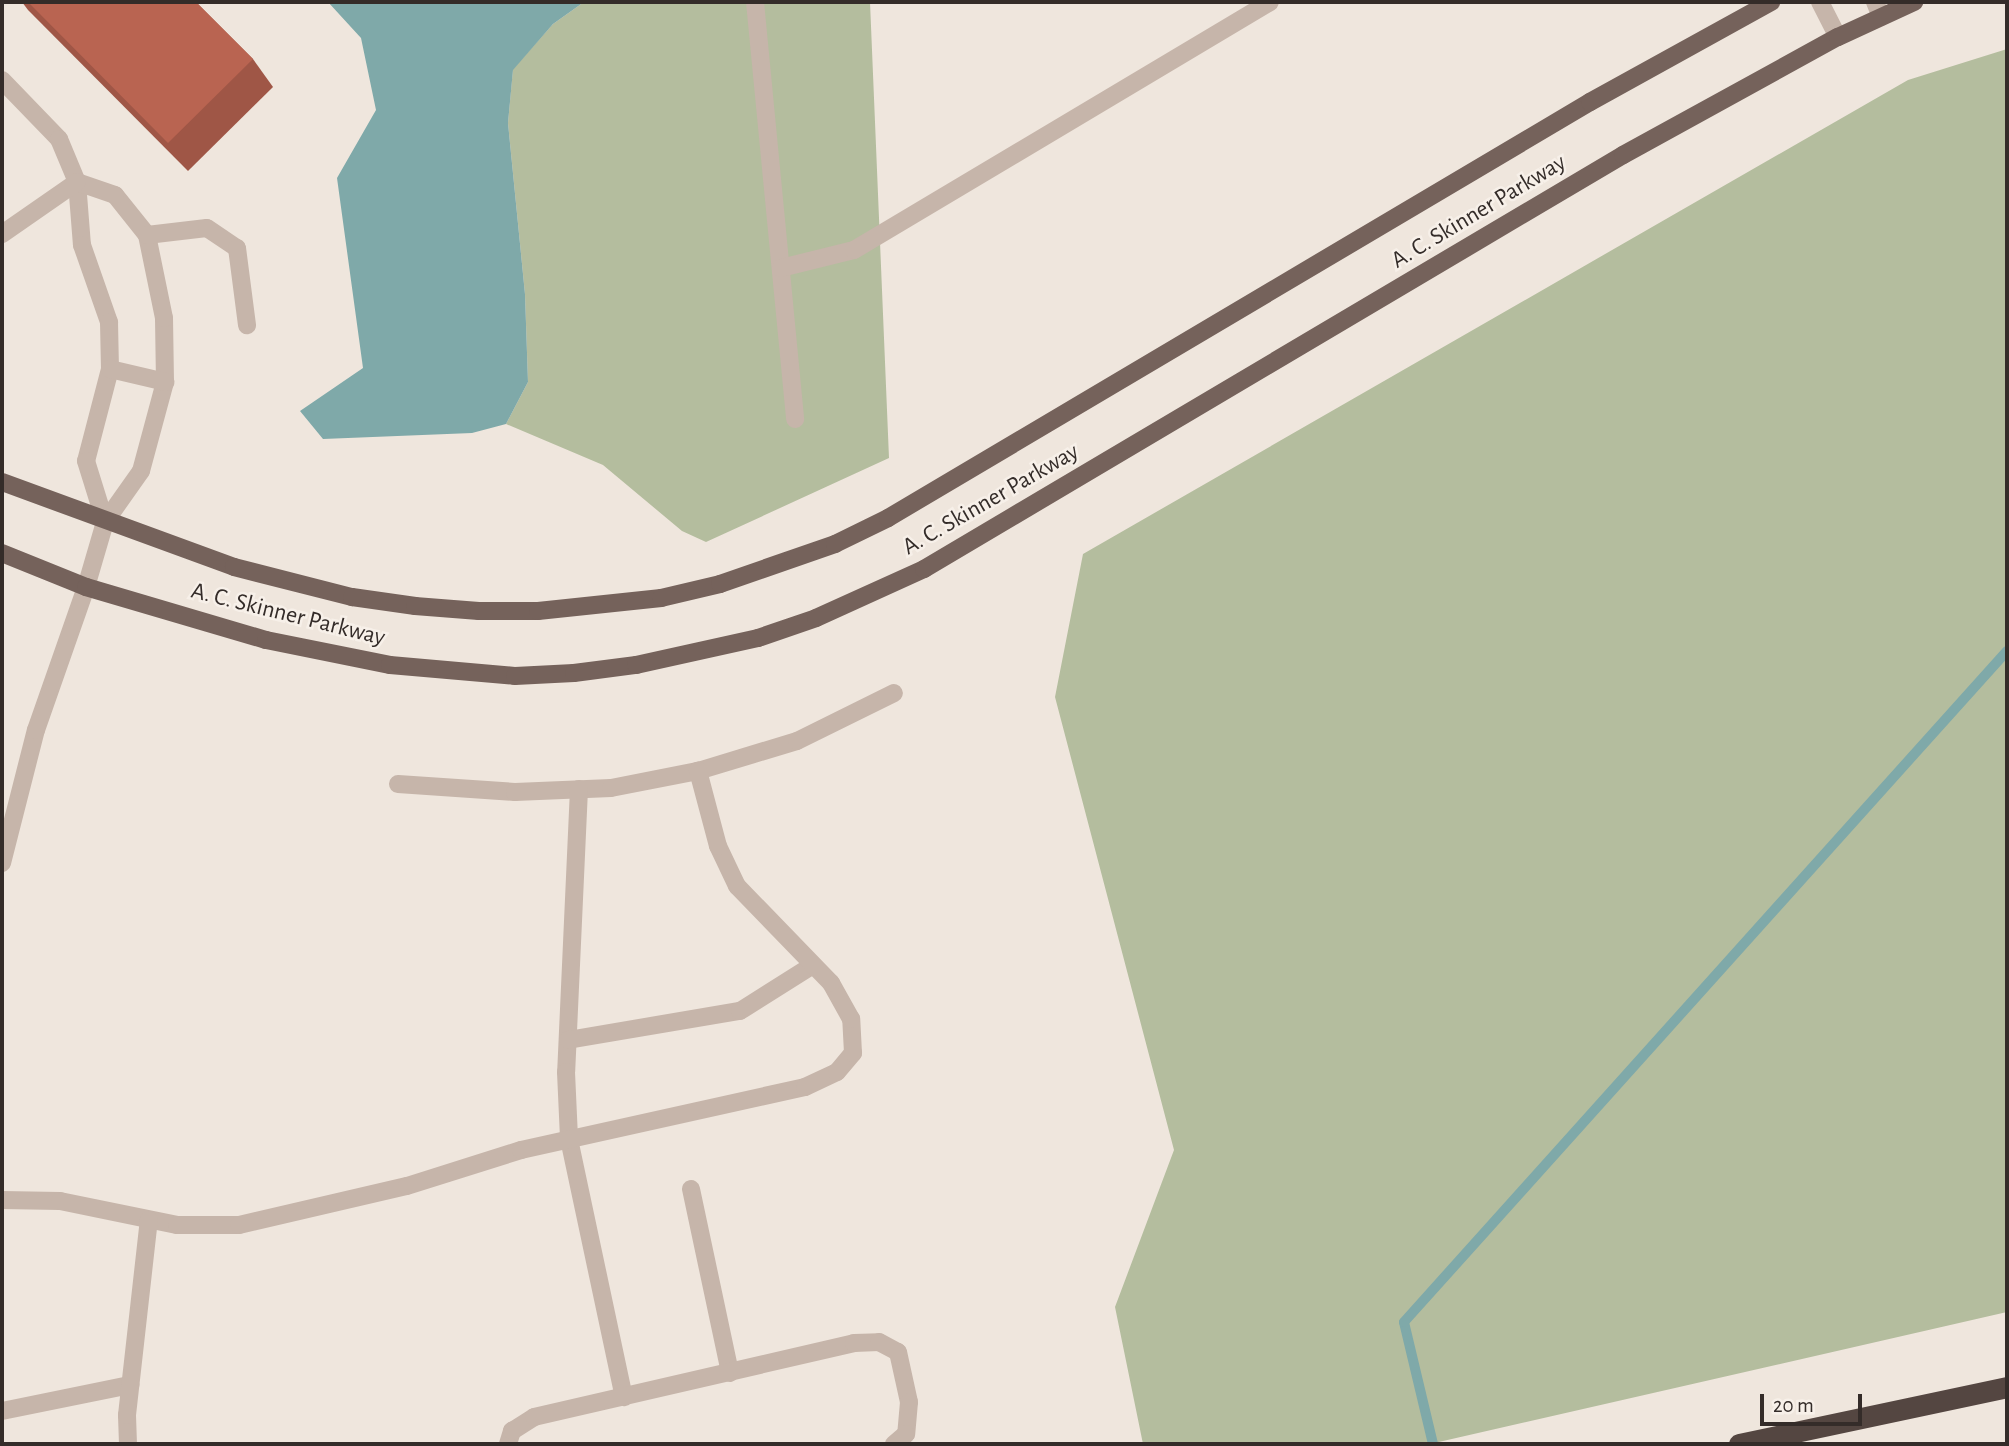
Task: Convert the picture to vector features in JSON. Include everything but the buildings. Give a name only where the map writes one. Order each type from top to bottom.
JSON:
[{"type":"highway","points":[[1739,1444],[2007,1387]]},
{"type":"main road","name":"A. C. Skinner Parkway","points":[[2,482],[105,522],[293,583],[352,597],[415,606],[490,611],[598,606],[661,598],[732,580],[835,544],[888,518],[1590,102],[1771,2]]},
{"type":"main road","name":"A. C. Skinner Parkway","points":[[2,553],[86,587],[328,655],[451,672],[515,676],[574,673],[636,665],[758,638],[816,618],[924,569],[1623,155],[1838,37],[1878,10],[1914,2]]},
{"type":"street","points":[[755,2],[795,419]]},
{"type":"street","points":[[781,268],[854,250],[1270,2]]},
{"type":"street","points":[[1820,2],[1838,37]]},
{"type":"street","points":[[2,80],[59,139],[77,182],[82,245],[109,323],[110,369],[86,461],[105,522]]},
{"type":"street","points":[[2,863],[36,730],[86,587],[105,522],[141,471],[165,382],[164,318],[147,236],[115,195],[77,182]]},
{"type":"street","points":[[2,234],[77,182]]},
{"type":"street","points":[[147,236],[207,228],[237,248],[247,325]]},
{"type":"street","points":[[110,369],[165,382]]},
{"type":"street","points":[[398,784],[516,792],[611,788],[698,771],[797,741],[894,693]]},
{"type":"street","points":[[2,1200],[60,1202],[177,1225],[239,1225],[407,1185],[569,1139],[805,1087],[836,1072],[853,1053],[850,1019],[831,983],[737,886],[718,846],[698,771]]},
{"type":"street","points":[[579,789],[568,1040],[569,1139],[624,1398]]},
{"type":"street","points":[[568,1040],[740,1011],[813,965]]},
{"type":"street","points":[[691,1189],[730,1373]]},
{"type":"street","points":[[128,1444],[130,1385],[149,1220]]},
{"type":"street","points":[[508,1444],[512,1431],[534,1417],[854,1343],[879,1342],[898,1352],[909,1402],[906,1434],[894,1444]]},
{"type":"street","points":[[2,1411],[130,1385]]},
{"type":"green space","points":[[584,2],[870,2],[889,458],[706,542],[682,531],[603,465],[506,424],[528,382],[525,294],[508,123],[513,69],[553,24]]},
{"type":"green space","points":[[2007,49],[2007,1312],[1430,1444],[1143,1444],[1115,1307],[1174,1150],[1055,697],[1083,554],[1908,80]]},
{"type":"water","points":[[328,2],[584,2],[553,24],[513,70],[508,123],[525,294],[528,382],[506,424],[472,433],[323,439],[300,411],[363,368],[337,178],[376,110],[361,38]]},
{"type":"waterway","points":[[1433,1444],[1404,1322],[2007,651]]}]
